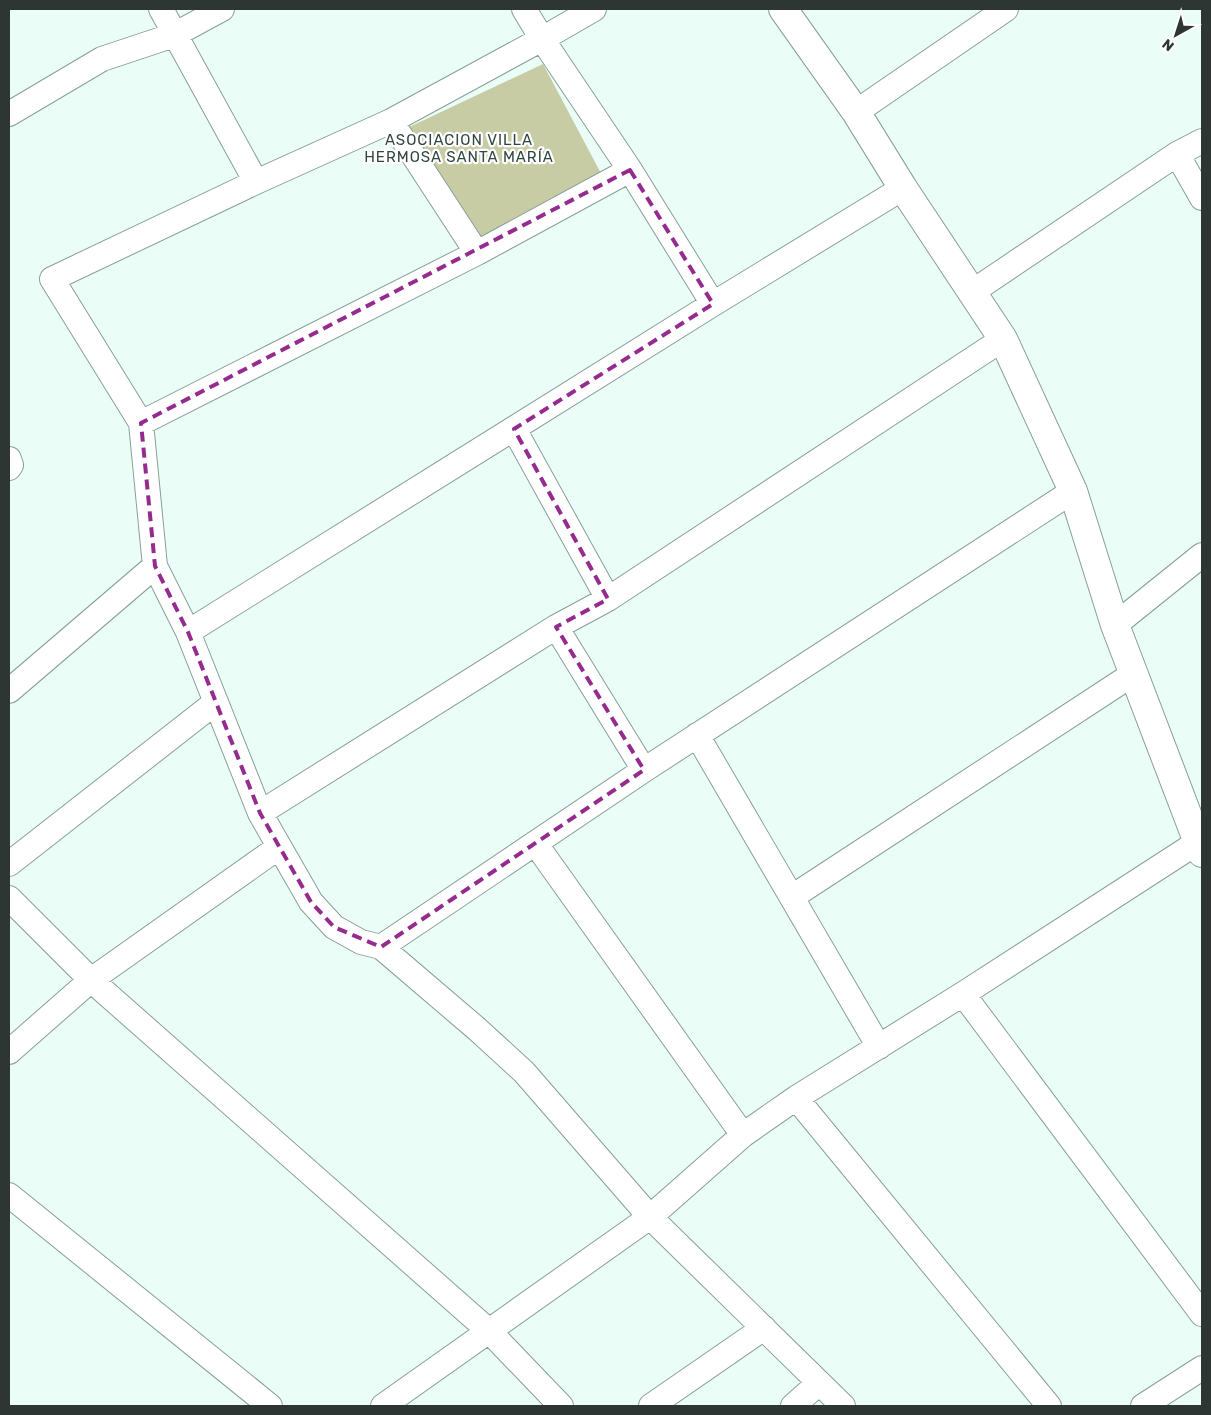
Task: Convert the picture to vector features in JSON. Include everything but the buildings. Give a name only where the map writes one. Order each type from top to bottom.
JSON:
[{"type":"street","points":[[161,9],[256,182]]},
{"type":"street","points":[[9,114],[102,59],[174,34],[222,9]]},
{"type":"street","points":[[524,9],[630,170],[713,304]]},
{"type":"street","points":[[594,9],[391,121],[256,182],[52,279],[141,423],[155,566],[188,632],[260,813],[311,902],[334,927],[361,942],[381,947],[524,1072],[650,1217],[843,1406]]},
{"type":"street","points":[[382,1406],[650,1217],[742,1135],[796,1098],[1200,847],[1114,625],[1073,492],[1003,339],[903,188],[856,112],[784,9]]},
{"type":"street","points":[[856,112],[1006,9]]},
{"type":"street","points":[[391,121],[477,253]]},
{"type":"street","points":[[972,292],[1177,154],[1202,141]]},
{"type":"street","points":[[1177,154],[1202,198]]},
{"type":"street","points":[[141,423],[477,253],[630,170]]},
{"type":"street","points":[[188,632],[713,304],[903,188]]},
{"type":"street","points":[[260,813],[556,627],[608,599],[1003,339]]},
{"type":"street","points":[[514,429],[608,599]]},
{"type":"street","points":[[9,459],[11,465],[9,468]]},
{"type":"street","points":[[381,947],[697,735],[1073,492]]},
{"type":"street","points":[[1114,625],[1202,555]]},
{"type":"street","points":[[9,691],[155,566]]},
{"type":"street","points":[[556,627],[644,770]]},
{"type":"street","points":[[792,896],[1134,674]]},
{"type":"street","points":[[9,864],[216,702]]},
{"type":"street","points":[[697,735],[879,1047]]},
{"type":"street","points":[[535,843],[742,1135]]},
{"type":"street","points":[[9,1052],[91,980],[279,846]]},
{"type":"street","points":[[9,898],[91,980],[489,1331],[561,1406]]},
{"type":"street","points":[[963,994],[1202,1314]]},
{"type":"street","points":[[796,1098],[1049,1406]]},
{"type":"street","points":[[9,1195],[270,1406]]},
{"type":"street","points":[[651,1406],[764,1328]]},
{"type":"street","points":[[1143,1406],[1202,1368]]},
{"type":"street","points":[[793,1406],[819,1382]]},
{"type":"highlighted area","points":[[630,170],[713,304],[514,429],[608,599],[556,627],[644,770],[381,947],[334,927],[311,902],[260,813],[188,632],[155,566],[141,423]]},
{"type":"green space","points":[[543,64],[604,179],[482,244],[407,128]]},
{"type":"district","name":"ASOCIACION VILLA HERMOSA SANTA MARÍA","points":[[459,148]]}]
